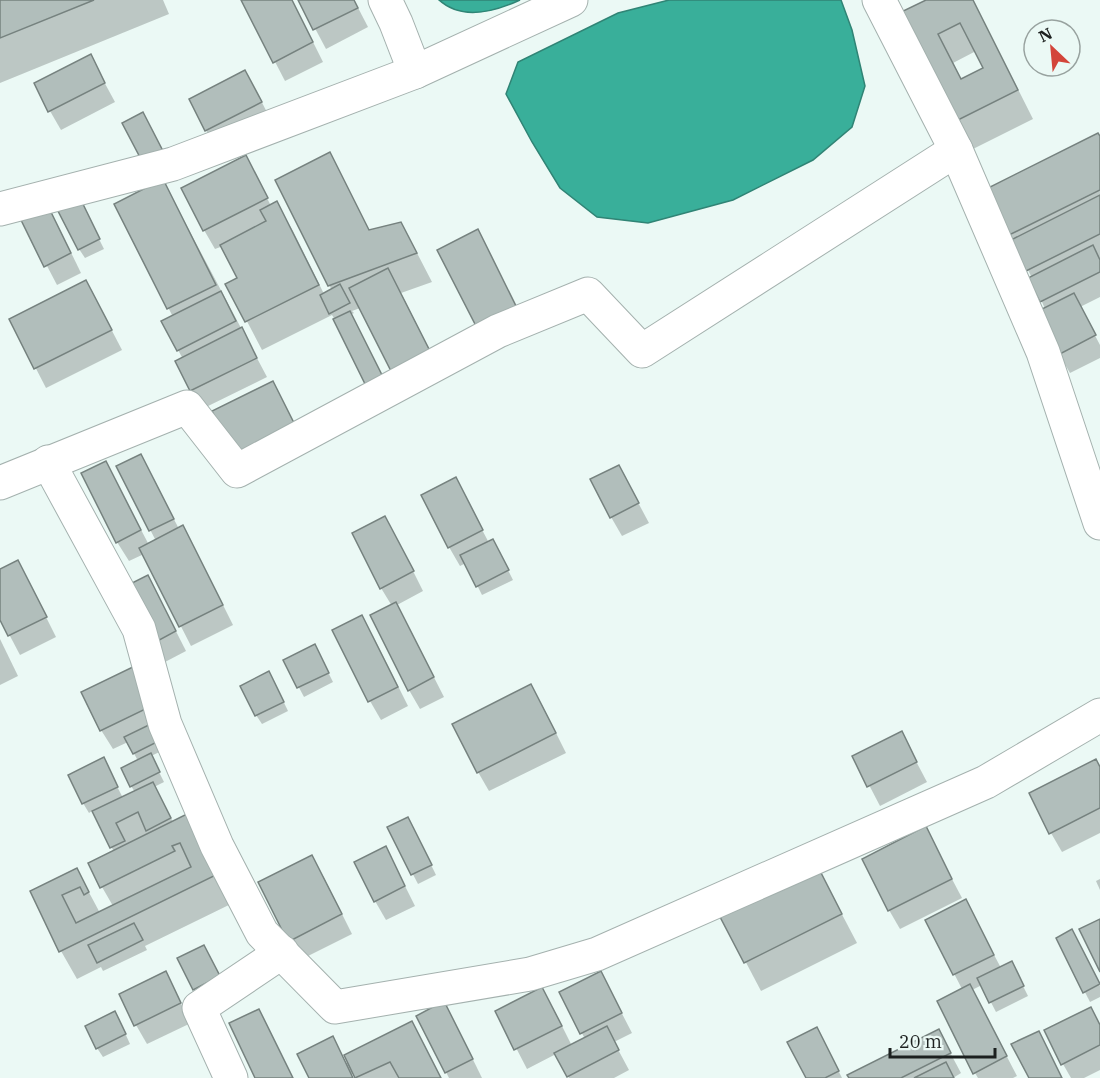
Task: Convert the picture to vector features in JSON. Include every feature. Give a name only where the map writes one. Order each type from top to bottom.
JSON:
[{"type":"street","points":[[385,0],[415,72]]},
{"type":"street","points":[[0,210],[173,164],[415,72],[571,0]]},
{"type":"street","points":[[883,1],[956,150],[1043,352],[1100,523]]},
{"type":"street","points":[[0,483],[186,407],[237,471],[498,331],[588,294],[642,351],[956,150]]},
{"type":"street","points":[[48,462],[139,629],[165,724],[217,846],[262,933],[335,1007],[530,974],[597,954],[986,782],[1100,715]]},
{"type":"street","points":[[231,1078],[199,1008],[282,952]]},
{"type":"shaded area","points":[[439,0],[520,0],[489,11],[468,12],[448,7]]},
{"type":"shaded area","points":[[669,0],[841,0],[852,30],[865,86],[852,127],[813,160],[733,200],[648,223],[597,217],[560,188],[506,94],[518,62],[618,13]]},
{"type":"building","points":[[0,0],[94,0],[0,38]]},
{"type":"building","points":[[241,0],[292,0],[313,42],[273,63]]},
{"type":"building","points":[[298,0],[354,0],[358,8],[313,30]]},
{"type":"building","points":[[926,0],[973,0],[1018,90],[954,122],[899,13]],"holes":[[[960,23],[983,68],[961,79],[938,34]]]},
{"type":"building","points":[[91,54],[105,83],[48,112],[34,83]]},
{"type":"building","points":[[245,70],[262,102],[205,131],[189,99]]},
{"type":"building","points":[[143,112],[164,153],[143,163],[122,123]]},
{"type":"building","points":[[1098,133],[1100,136],[1100,190],[1009,235],[986,189]]},
{"type":"building","points":[[330,152],[369,230],[401,222],[417,253],[328,286],[275,180]]},
{"type":"building","points":[[246,155],[268,198],[203,231],[181,188]]},
{"type":"building","points":[[163,179],[216,285],[167,309],[114,204]]},
{"type":"building","points":[[1100,195],[1100,234],[1026,271],[1011,240]]},
{"type":"building","points":[[81,200],[100,239],[78,250],[58,211]]},
{"type":"building","points":[[277,201],[319,285],[245,322],[225,284],[237,278],[220,245],[266,221],[260,210]]},
{"type":"building","points":[[48,206],[71,253],[44,267],[21,220]]},
{"type":"building","points":[[478,229],[516,306],[476,326],[437,250]]},
{"type":"building","points":[[1093,245],[1100,260],[1100,272],[1040,302],[1028,278]]},
{"type":"building","points":[[388,268],[434,359],[395,379],[349,288]]},
{"type":"building","points":[[86,280],[112,330],[34,369],[9,319]]},
{"type":"building","points":[[340,284],[350,303],[329,314],[320,295]]},
{"type":"building","points":[[221,291],[236,321],[177,351],[161,321]]},
{"type":"building","points":[[1074,293],[1096,335],[1058,355],[1036,312]]},
{"type":"building","points":[[350,311],[385,381],[368,390],[333,319]]},
{"type":"building","points":[[242,327],[257,358],[190,391],[175,361]]},
{"type":"building","points":[[273,381],[296,427],[235,457],[212,411]]},
{"type":"building","points":[[141,454],[174,519],[149,531],[116,466]]},
{"type":"building","points":[[106,461],[141,530],[116,543],[81,473]]},
{"type":"building","points":[[619,465],[639,503],[610,518],[590,479]]},
{"type":"building","points":[[456,477],[483,530],[448,548],[421,495]]},
{"type":"building","points":[[385,516],[414,571],[380,589],[352,533]]},
{"type":"building","points":[[183,525],[223,605],[179,627],[139,548]]},
{"type":"building","points":[[493,539],[509,570],[476,587],[460,555]]},
{"type":"building","points":[[18,560],[47,617],[8,636],[0,620],[0,569]]},
{"type":"building","points":[[148,575],[176,631],[152,644],[124,587]]},
{"type":"building","points":[[396,602],[434,677],[408,691],[370,615]]},
{"type":"building","points":[[362,615],[398,687],[368,702],[332,630]]},
{"type":"building","points":[[315,644],[329,673],[297,688],[283,660]]},
{"type":"building","points":[[139,664],[158,703],[100,731],[81,692]]},
{"type":"building","points":[[269,671],[284,702],[255,716],[240,686]]},
{"type":"building","points":[[531,684],[556,733],[477,773],[452,724]]},
{"type":"building","points":[[159,720],[167,737],[133,754],[124,737]]},
{"type":"building","points":[[902,731],[917,762],[867,787],[852,756]]},
{"type":"building","points":[[151,753],[160,772],[130,787],[121,768]]},
{"type":"building","points":[[104,757],[118,787],[82,804],[68,775]]},
{"type":"building","points":[[1096,759],[1100,767],[1100,808],[1049,834],[1029,793]]},
{"type":"building","points":[[153,782],[171,818],[146,831],[138,812],[116,823],[125,841],[110,848],[92,811]]},
{"type":"building","points":[[191,812],[220,873],[59,952],[30,891],[77,868],[89,892],[84,895],[80,887],[62,895],[76,923],[191,867],[180,843],[172,846],[175,851],[100,888],[88,863]]},
{"type":"building","points":[[408,817],[432,865],[411,875],[387,827]]},
{"type":"building","points":[[926,826],[952,879],[888,911],[862,859]]},
{"type":"building","points":[[386,846],[405,886],[374,902],[354,862]]},
{"type":"building","points":[[312,855],[342,914],[288,942],[258,882]]},
{"type":"building","points":[[816,863],[842,914],[744,963],[718,913]]},
{"type":"building","points":[[966,899],[994,955],[953,975],[925,920]]},
{"type":"building","points":[[1100,919],[1100,972],[1079,929]]},
{"type":"building","points":[[134,923],[143,940],[97,963],[88,945]]},
{"type":"building","points":[[1072,929],[1100,984],[1083,993],[1056,938]]},
{"type":"building","points":[[204,945],[220,976],[193,990],[177,958]]},
{"type":"building","points":[[1012,961],[1024,986],[989,1003],[977,978]]},
{"type":"building","points":[[166,971],[181,1003],[134,1026],[119,994]]},
{"type":"building","points":[[601,971],[622,1013],[580,1034],[559,992]]},
{"type":"building","points":[[970,984],[1007,1056],[973,1074],[937,1001]]},
{"type":"building","points":[[542,987],[562,1026],[514,1050],[495,1011]]},
{"type":"building","points":[[444,1001],[473,1059],[445,1073],[416,1016]]},
{"type":"building","points":[[1091,1007],[1100,1025],[1100,1045],[1061,1065],[1044,1030]]},
{"type":"building","points":[[259,1009],[293,1078],[255,1078],[229,1023]]},
{"type":"building","points":[[115,1011],[126,1034],[96,1049],[85,1026]]},
{"type":"building","points":[[412,1021],[441,1078],[399,1078],[390,1062],[355,1078],[344,1055]]},
{"type":"building","points":[[607,1026],[619,1050],[567,1077],[554,1053]]},
{"type":"building","points":[[817,1027],[839,1071],[825,1078],[806,1078],[787,1042]]},
{"type":"building","points":[[939,1029],[951,1053],[901,1078],[849,1078],[847,1075]]},
{"type":"building","points":[[1039,1031],[1062,1078],[1029,1078],[1011,1044]]},
{"type":"building","points":[[333,1036],[353,1078],[309,1078],[297,1054]]},
{"type":"building","points":[[946,1062],[954,1078],[914,1078]]}]
